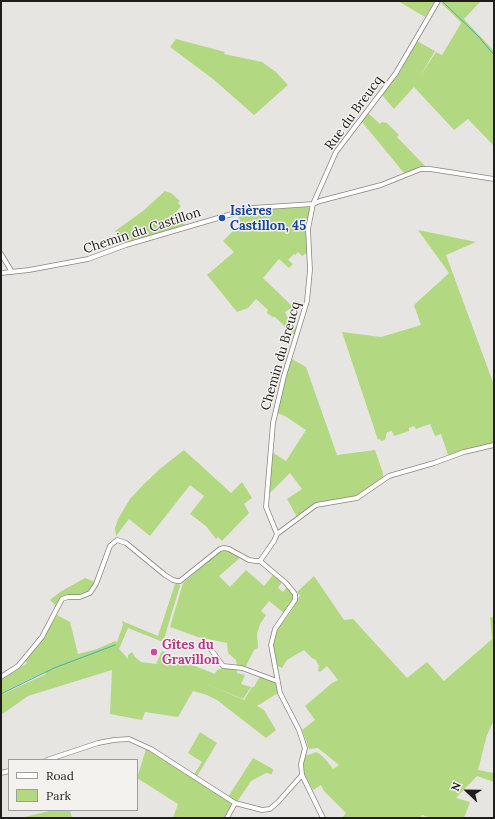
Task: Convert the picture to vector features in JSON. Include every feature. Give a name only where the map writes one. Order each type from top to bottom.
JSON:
[{"type":"street","name":"Rue du Breucq","points":[[309,293],[310,270],[308,229],[313,204],[336,152],[396,73],[438,1]]},
{"type":"street","name":"Chemin du Castillon","points":[[1,273],[88,259],[133,243],[252,208],[313,204],[381,185],[421,169],[494,178]]},
{"type":"street","points":[[1,254],[12,272]]},
{"type":"street","name":"Chemin du Breucq","points":[[277,534],[266,507],[273,423],[279,393],[305,312],[309,293]]},
{"type":"street","points":[[260,561],[277,534],[316,505],[357,498],[389,476],[434,463],[464,452],[494,445]]},
{"type":"street","points":[[1,677],[18,666],[42,637],[62,599],[74,596],[80,597],[90,593],[96,584],[110,546],[117,540],[126,543],[166,575],[177,581],[180,581],[220,549],[224,548],[229,548],[253,561],[260,561],[286,583],[295,594],[295,600],[279,622],[272,637],[271,645],[280,693],[302,737],[305,748],[301,764],[302,775],[324,818]]},
{"type":"street","points":[[207,644],[223,666],[242,668],[277,681]]},
{"type":"street","points":[[50,759],[98,743],[129,739],[151,749],[235,803],[262,810],[270,809],[302,775]]},
{"type":"street","points":[[227,818],[235,803]]},
{"type":"green space","points":[[398,1],[435,1],[425,17]]},
{"type":"green space","points":[[441,1],[481,1],[464,19],[494,51],[494,146],[468,119],[454,130],[414,87],[394,109],[382,95],[399,74],[417,41],[435,51],[420,76],[436,52],[442,55],[461,22],[442,4]]},
{"type":"green space","points":[[176,39],[225,52],[224,54],[262,62],[276,72],[288,85],[254,115],[213,79],[170,47]]},
{"type":"green space","points":[[368,113],[380,124],[382,122],[387,123],[399,135],[397,137],[426,167],[404,173],[362,122]]},
{"type":"green space","points":[[165,191],[171,193],[180,201],[178,203],[181,206],[173,214],[185,225],[125,243],[115,231],[143,211]]},
{"type":"green space","points":[[308,207],[310,209],[306,227],[307,253],[302,256],[298,252],[295,255],[294,254],[288,260],[293,264],[289,268],[279,259],[263,278],[293,307],[285,312],[291,326],[297,328],[295,336],[275,317],[267,313],[268,310],[256,299],[248,308],[237,312],[207,275],[234,252],[223,241],[241,223],[238,214],[263,209]]},
{"type":"green space","points":[[418,230],[476,242],[446,255],[494,385],[494,443],[448,455],[441,434],[435,436],[430,424],[416,429],[414,426],[409,428],[409,431],[394,436],[392,431],[387,432],[385,440],[378,440],[342,332],[381,337],[421,325],[414,305],[449,273]]},
{"type":"green space","points":[[292,359],[306,367],[337,455],[375,450],[383,473],[383,477],[358,496],[317,503],[312,505],[297,517],[287,499],[302,489],[290,473],[269,494],[272,452],[286,461],[306,430],[285,416],[277,413],[286,375]]},
{"type":"green space","points":[[184,450],[231,493],[242,482],[252,498],[244,504],[249,513],[222,541],[218,537],[216,539],[206,526],[190,514],[204,496],[190,485],[150,536],[129,519],[116,536],[115,528],[118,519],[130,499],[161,468]]},
{"type":"green space","points":[[225,550],[229,550],[241,557],[219,576],[230,587],[246,570],[264,586],[273,575],[282,582],[278,588],[283,592],[287,587],[293,595],[291,604],[284,613],[269,601],[261,611],[266,615],[260,624],[257,634],[258,648],[254,650],[245,668],[237,666],[236,660],[228,653],[227,643],[198,637],[170,627],[183,583],[217,554]]},
{"type":"green space","points":[[314,576],[344,620],[353,619],[407,678],[427,662],[444,681],[492,639],[490,617],[494,618],[494,720],[487,735],[478,770],[494,773],[494,782],[477,776],[456,798],[470,802],[464,818],[432,818],[422,815],[420,818],[342,818],[346,813],[324,791],[321,785],[313,790],[305,776],[303,767],[307,754],[316,752],[320,754],[333,769],[339,765],[318,748],[309,749],[302,730],[315,720],[305,706],[332,683],[338,680],[327,666],[320,672],[318,671],[319,666],[316,660],[304,650],[287,660],[282,668],[275,665],[273,647],[278,628],[290,613],[300,595],[297,592]]},
{"type":"green space","points":[[85,578],[95,582],[89,592],[82,595],[62,596],[56,606],[50,600],[60,592]]},
{"type":"green space","points":[[175,584],[179,584],[180,586],[163,642],[128,628],[119,649],[128,659],[128,655],[132,652],[141,662],[156,664],[162,651],[215,674],[217,670],[227,667],[237,668],[237,673],[245,675],[241,684],[251,687],[243,699],[206,684],[244,700],[260,676],[275,681],[278,693],[257,706],[264,710],[276,730],[266,738],[217,700],[193,691],[178,717],[145,712],[142,720],[110,714],[112,670],[28,696],[1,715],[1,695],[46,674],[45,672],[1,694],[1,680],[27,663],[25,659],[43,638],[57,615],[70,622],[78,654],[97,649],[115,641],[117,642],[123,625],[122,621],[158,636]]},
{"type":"green space","points":[[200,732],[217,743],[196,778],[193,776],[202,762],[188,753]]},
{"type":"green space","points":[[146,749],[233,805],[226,818],[173,818],[178,804],[138,779]]},
{"type":"green space","points":[[253,758],[273,769],[272,774],[266,773],[251,781],[237,802],[228,797]]},
{"type":"green space","points":[[49,811],[70,811],[72,818],[21,818]]},
{"type":"waterway","points":[[442,1],[479,37],[494,55]]},
{"type":"waterway","points":[[1,694],[54,668],[115,645]]},
{"type":"place","name":"Isières Castillon, 45","points":[[222,218]]},
{"type":"place","name":"Gîtes du Gravillon","points":[[154,652]]}]
